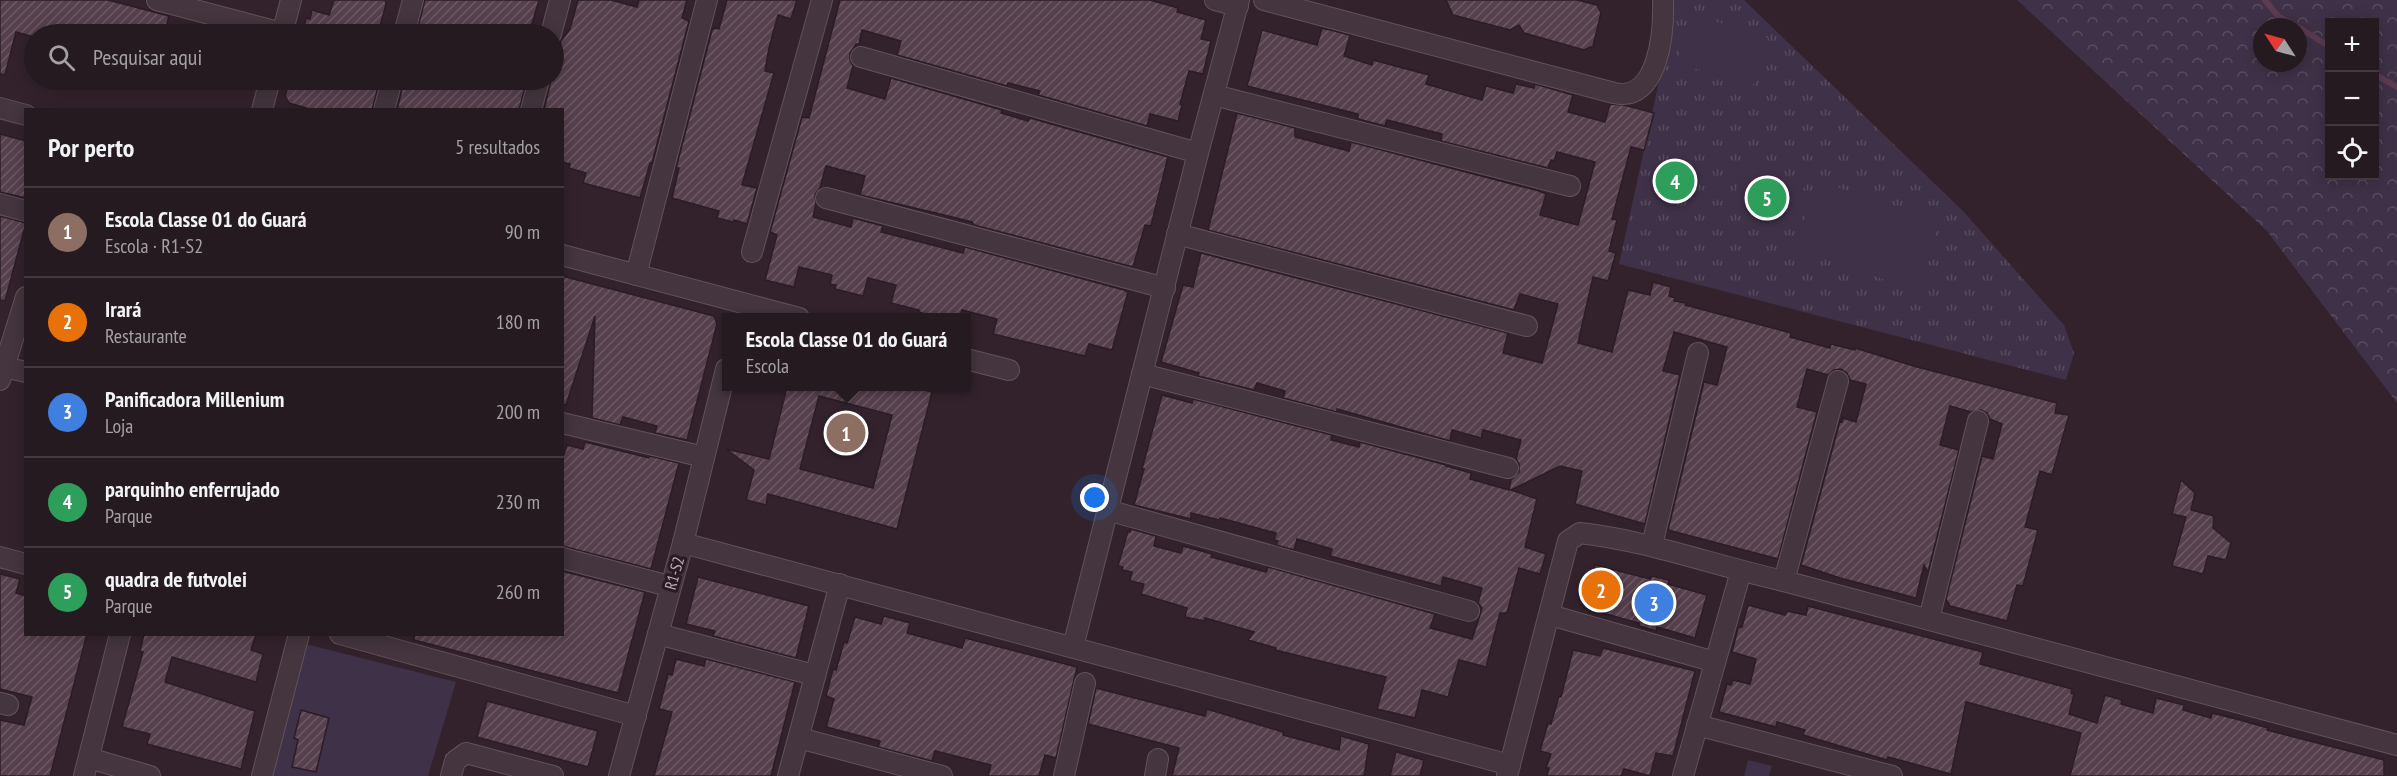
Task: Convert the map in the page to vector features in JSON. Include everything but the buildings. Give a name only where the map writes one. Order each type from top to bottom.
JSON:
[{"type":"street","points":[[157,0],[245,24]]},
{"type":"street","points":[[285,24],[291,0]]},
{"type":"street","points":[[407,24],[413,0]]},
{"type":"street","points":[[554,24],[560,0]]},
{"type":"street","points":[[636,275],[707,0]]},
{"type":"street","points":[[752,252],[822,0]]},
{"type":"street","points":[[1073,647],[1198,153],[1239,3],[1215,0]]},
{"type":"street","points":[[1264,0],[1614,93],[1630,95],[1640,89],[1653,72],[1662,31],[1663,0]]},
{"type":"street","points":[[861,57],[1198,153]]},
{"type":"street","points":[[263,108],[267,90]]},
{"type":"street","points":[[385,108],[389,90]]},
{"type":"street","points":[[532,108],[536,90]]},
{"type":"street","points":[[1214,94],[1570,186]]},
{"type":"street","points":[[0,108],[24,114]]},
{"type":"street","points":[[826,198],[1165,288]]},
{"type":"street","points":[[0,204],[24,210]]},
{"type":"street","points":[[1178,234],[1527,326]]},
{"type":"street","points":[[564,256],[636,275],[741,310],[763,313]]},
{"type":"street","points":[[24,303],[2,374],[24,372]]},
{"type":"street","points":[[1652,545],[1698,353]]},
{"type":"street","points":[[971,360],[1009,370]]},
{"type":"street","points":[[1142,375],[1508,468]]},
{"type":"street","points":[[1784,581],[1838,381]]},
{"type":"street","name":"R1-S2","points":[[619,776],[722,385]]},
{"type":"street","points":[[1929,619],[1978,421]]},
{"type":"street","points":[[564,423],[704,457]]},
{"type":"street","points":[[1107,510],[1469,611]]},
{"type":"street","points":[[682,543],[1073,647],[1508,770],[1569,541],[1580,533],[1652,545],[1741,571],[1929,619],[2397,745]]},
{"type":"street","points":[[0,557],[24,563]]},
{"type":"street","points":[[564,559],[669,586]]},
{"type":"street","points":[[1683,776],[1741,571]]},
{"type":"street","points":[[788,776],[840,584]]},
{"type":"street","points":[[1550,615],[1715,662]]},
{"type":"street","points":[[658,634],[814,675]]},
{"type":"street","points":[[119,636],[86,767],[150,776]]},
{"type":"street","points":[[262,776],[298,636]]},
{"type":"street","points":[[347,636],[636,716]]},
{"type":"street","points":[[1064,776],[1085,683]]},
{"type":"street","points":[[1696,724],[1892,776]]},
{"type":"street","points":[[799,738],[870,767],[942,776]]},
{"type":"street","points":[[451,776],[455,761],[466,753],[553,776]]},
{"type":"green space","points":[[1664,0],[1744,0],[1963,211],[2064,325],[2074,353],[2066,380],[1619,264],[1665,54]]},
{"type":"green space","points":[[2017,0],[2397,0],[2397,403],[2267,231]]},
{"type":"green space","points":[[1691,14],[1768,38],[1753,86],[1677,63]]},
{"type":"green space","points":[[1659,161],[1699,172],[1692,202],[1650,189]]},
{"type":"green space","points":[[1746,165],[1805,183],[1791,228],[1731,208]]},
{"type":"green space","points":[[1817,180],[1939,222],[1917,291],[1795,248]]},
{"type":"green space","points":[[306,644],[456,682],[428,776],[272,776]]},
{"type":"green space","points":[[1748,760],[1772,766],[1769,776],[1744,776]]},
{"type":"waterway","points":[[2265,0],[2281,18]]},
{"type":"waterway","points":[[2307,33],[2325,44]]},
{"type":"waterway","points":[[2379,77],[2397,87]]},
{"type":"place","name":"parquinho enferrujado","points":[[1675,181]]},
{"type":"place","name":"quadra de futvolei","points":[[1767,198]]},
{"type":"place","name":"Escola Classe 01 do Guará","points":[[846,433]]},
{"type":"place","name":"Irará","points":[[1601,590]]},
{"type":"place","name":"Panificadora Millenium","points":[[1654,603]]}]
